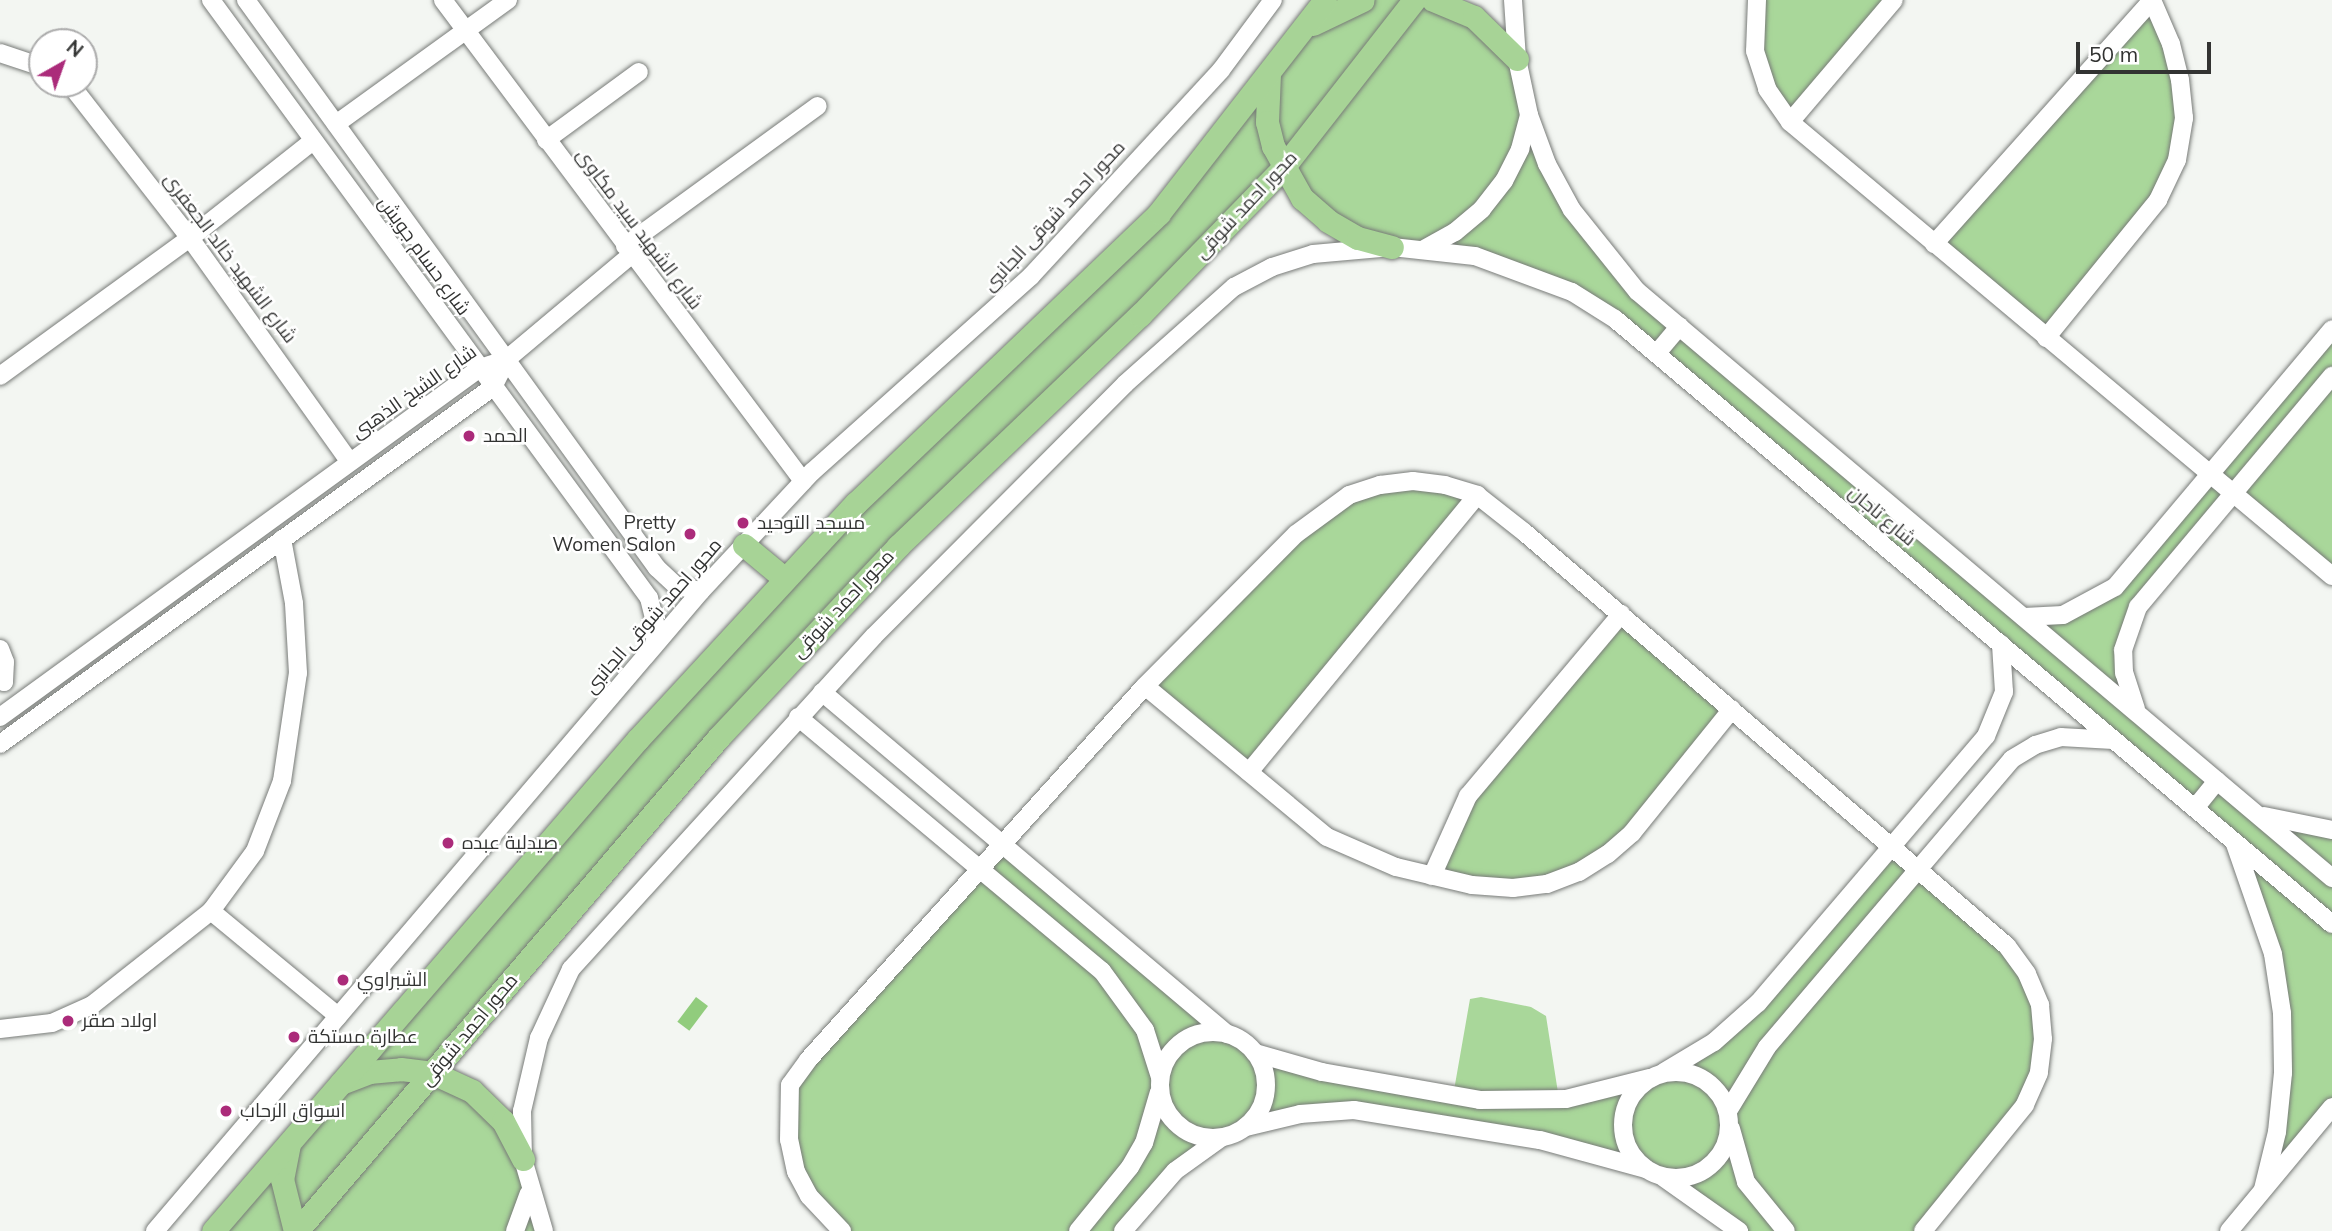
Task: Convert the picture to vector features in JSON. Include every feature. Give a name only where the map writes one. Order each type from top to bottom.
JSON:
[{"type":"main road","points":[[214,1231],[320,1104],[638,739],[785,579],[934,425],[1159,213],[1325,0]]},
{"type":"main road","points":[[1300,35],[1325,15],[1363,0]]},
{"type":"main road","name":"محور احمد شوقى","points":[[296,1231],[761,691],[890,554],[1158,297],[1282,169],[1414,0]]},
{"type":"main road","points":[[1433,0],[1474,17],[1517,59]]},
{"type":"main road","points":[[1269,74],[1268,122],[1282,169],[1302,198],[1328,221],[1358,238],[1392,247]]},
{"type":"main road","points":[[744,545],[785,579]]},
{"type":"main road","points":[[320,1104],[339,1084],[369,1072],[401,1069],[433,1073],[472,1091],[495,1113],[521,1149]]},
{"type":"main road","points":[[294,1135],[285,1152],[282,1180],[296,1231]]},
{"type":"street","name":"شارع حسام جويش","points":[[211,0],[649,598],[656,622],[654,646]]},
{"type":"street","name":"شارع حسام جويش","points":[[246,0],[665,579],[676,586],[701,591]]},
{"type":"street","name":"شارع الشهيد سيد مكاوى","points":[[443,0],[803,481]]},
{"type":"street","points":[[336,124],[508,0]]},
{"type":"street","name":"محور احمد شوقى الجانبى","points":[[155,1231],[701,591],[803,481],[1031,276],[1221,70],[1273,0]]},
{"type":"street","points":[[1513,0],[1517,59]]},
{"type":"street","points":[[1757,0],[1755,51],[1767,89],[1790,122],[2232,496],[2332,576]]},
{"type":"street","points":[[1790,122],[1894,0]]},
{"type":"street","points":[[1934,244],[2152,0],[2171,44],[2180,80],[2184,117],[2177,160],[2158,200],[2046,338]]},
{"type":"street","points":[[0,52],[28,62]]},
{"type":"street","name":"شارع تاجان","points":[[1517,59],[1529,115],[1553,175],[1602,252],[1637,291],[2332,878]]},
{"type":"street","points":[[546,140],[639,72]]},
{"type":"street","name":"شارع الشهيد خالد الجعفرى","points":[[81,98],[190,238],[350,462]]},
{"type":"street","points":[[507,359],[628,250],[818,106]]},
{"type":"street","points":[[1424,248],[1455,232],[1497,190],[1520,149],[1529,115]]},
{"type":"street","points":[[0,376],[190,238],[313,141]]},
{"type":"street","name":"شارع تاجان","points":[[822,691],[964,542],[1201,314],[1234,287],[1272,267],[1312,254],[1355,248],[1424,248],[1500,264],[1572,292],[1615,319],[2332,924]]},
{"type":"street","points":[[1657,353],[1680,326]]},
{"type":"street","points":[[2024,617],[2063,615],[2099,599],[2115,587],[2332,329]]},
{"type":"street","name":"شارع الشيخ الذهبى","points":[[0,716],[480,368],[507,359]]},
{"type":"street","name":"شارع الشيخ الذهبى","points":[[0,744],[493,387],[507,359]]},
{"type":"street","points":[[2140,715],[2124,673],[2128,628],[2138,607],[2332,376]]},
{"type":"street","points":[[842,1231],[824,1216],[796,1172],[786,1113],[790,1085],[1145,686],[1296,534],[1349,495],[1413,481],[1477,495],[1621,614],[2007,946],[2036,995],[2043,1039],[2039,1073],[2025,1105],[1923,1231]]},
{"type":"street","points":[[1249,772],[1477,495]]},
{"type":"street","points":[[0,1029],[73,1016],[211,911],[248,861],[271,817],[293,728],[298,673],[294,603],[282,539]]},
{"type":"street","points":[[1432,876],[1468,796],[1621,614]]},
{"type":"street","points":[[1739,1231],[1653,1173],[1631,1154],[1623,1134],[1623,1112],[1633,1092],[1737,1024],[1986,736],[1998,715],[2005,680],[2001,644]]},
{"type":"street","points":[[0,649],[5,662],[4,682],[0,680]]},
{"type":"street","points":[[1145,686],[1327,837],[1360,854],[1432,876],[1513,888],[1547,884],[1579,872],[1632,833],[1732,709]]},
{"type":"street","points":[[544,1231],[529,1193],[521,1149],[539,1038],[571,969],[822,691],[1003,847],[1227,1034],[1255,1053],[1322,1072],[1480,1100],[1566,1099],[1656,1075],[1685,1072],[1704,1079],[1719,1093],[1728,1115],[1734,1151],[1746,1182],[1786,1231]]},
{"type":"street","points":[[798,717],[1119,989],[1145,1030],[1168,1113],[1186,1132],[1221,1138]]},
{"type":"street","points":[[1123,1231],[1175,1171],[1221,1138],[1247,1127],[1300,1114],[1354,1110],[1541,1140],[1653,1173],[1696,1175],[1711,1165],[1725,1144],[1728,1115],[1767,1047],[2012,760],[2035,745],[2061,737],[2089,735],[2116,741]]},
{"type":"street","points":[[2195,808],[2217,781]]},
{"type":"street","points":[[2258,815],[2332,830]]},
{"type":"street","points":[[2234,841],[2257,897],[2273,954],[2282,1013],[2283,1073],[2277,1132],[2263,1189]]},
{"type":"street","points":[[211,911],[338,1016]]},
{"type":"street","points":[[1078,1231],[1130,1167],[1149,1129],[1165,1060],[1191,1036],[1227,1034]]},
{"type":"street","points":[[1247,1127],[1257,1114],[1266,1083],[1255,1053]]},
{"type":"street","points":[[2229,1231],[2332,1107]]},
{"type":"street","points":[[515,1231],[529,1193]]},
{"type":"shaded area","points":[[1325,0],[1433,0],[1497,35],[1529,115],[1602,252],[2024,617],[2099,599],[2332,329],[2332,576],[2232,496],[2128,628],[2129,695],[2258,815],[2332,830],[2332,1107],[2263,1189],[2282,1013],[2234,841],[1657,353],[1524,271],[1358,238],[1282,169],[925,520],[433,1072],[503,1121],[544,1231],[213,1231],[638,739],[1086,286]]},
{"type":"shaded area","points":[[1757,0],[1894,0],[1790,122],[1767,89]]},
{"type":"shaded area","points":[[2152,0],[2180,80],[2177,160],[2046,338],[1934,244]]},
{"type":"shaded area","points":[[1380,485],[1477,495],[1249,772],[1145,686],[1296,534]]},
{"type":"shaded area","points":[[1621,614],[1732,709],[1632,833],[1547,884],[1432,876],[1453,821]]},
{"type":"shaded area","points":[[1003,847],[1255,1053],[1453,1096],[1470,999],[1481,997],[1531,1007],[1546,1016],[1559,1099],[1649,1078],[1714,1042],[1891,847],[2007,946],[2040,1005],[2039,1073],[1923,1231],[1739,1231],[1646,1169],[1354,1110],[1246,1127],[1221,1138],[1123,1231],[842,1231],[809,1196],[786,1113],[808,1060]]},
{"type":"shaded area","points":[[696,997],[708,1006],[689,1031],[677,1022]]},
{"type":"place","name":"الحمد","points":[[469,436]]},
{"type":"place","name":"مسجد التوحيد","points":[[743,523]]},
{"type":"place","name":"Pretty Women Salon","points":[[690,534]]},
{"type":"place","name":"صيدلية عبده","points":[[448,843]]},
{"type":"place","name":"الشبراوي","points":[[343,980]]},
{"type":"place","name":"اولاد صقر","points":[[68,1021]]},
{"type":"place","name":"عطارة مستكة","points":[[294,1037]]},
{"type":"place","name":"اسواق الرحاب","points":[[226,1111]]}]
